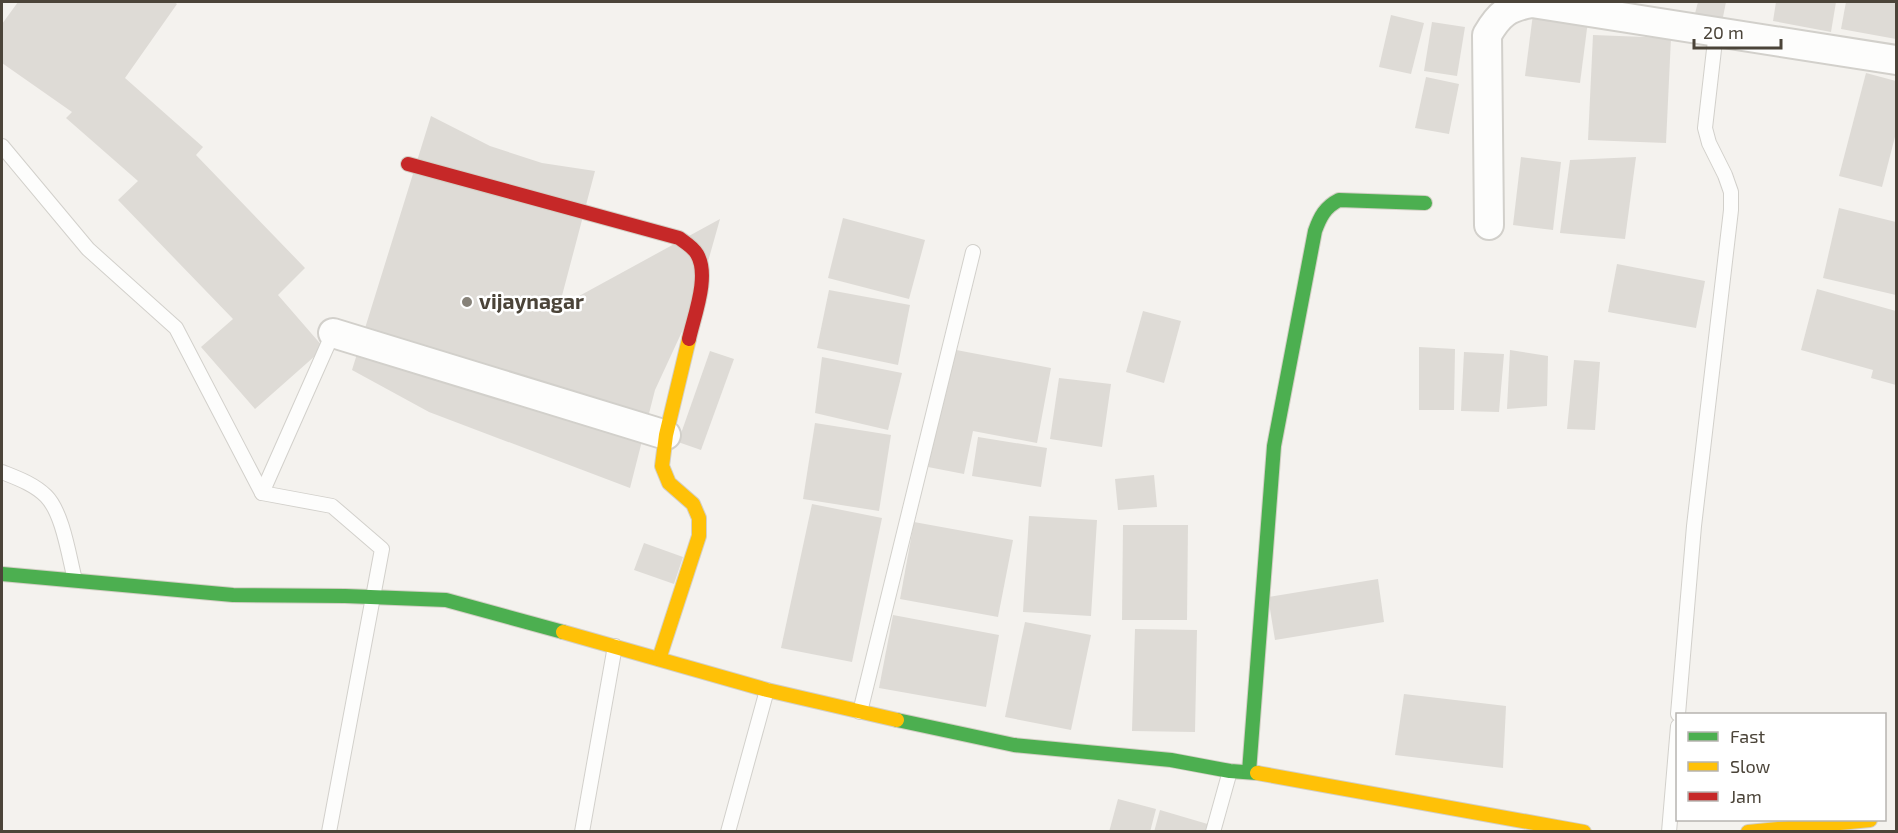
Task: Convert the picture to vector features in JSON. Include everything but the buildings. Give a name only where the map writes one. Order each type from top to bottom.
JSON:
[{"type":"street","points":[[1488,225],[1487,35],[1496,19],[1514,6],[1532,3],[1896,60]]},
{"type":"street","points":[[408,164],[679,238],[694,248],[702,264],[702,282],[666,435],[662,466],[669,483],[693,504],[699,519],[699,536],[659,659]]},
{"type":"street","points":[[1249,772],[1274,446],[1315,231],[1321,214],[1329,204],[1339,200],[1425,203]]},
{"type":"street","points":[[333,333],[666,435]]},
{"type":"street","points":[[2,574],[233,595],[446,600],[767,690],[1014,745],[1171,760],[1584,831]]},
{"type":"street","points":[[1748,831],[1850,821]]},
{"type":"lane","points":[[1678,713],[1694,526],[1731,210],[1731,192],[1709,143],[1705,128],[1716,32]]},
{"type":"lane","points":[[2,146],[88,249],[176,328],[262,493]]},
{"type":"lane","points":[[860,712],[973,252]]},
{"type":"lane","points":[[262,493],[333,333]]},
{"type":"lane","points":[[2,472],[25,480],[48,497],[60,520],[75,580]]},
{"type":"lane","points":[[262,493],[332,506],[382,549],[329,831]]},
{"type":"lane","points":[[582,831],[615,646]]},
{"type":"lane","points":[[728,831],[767,690]]},
{"type":"lane","points":[[1669,831],[1676,739]]},
{"type":"lane","points":[[1213,831],[1230,771]]},
{"type":"traffic: fast","points":[[1249,772],[1274,446],[1315,231],[1324,213],[1339,200],[1425,203]]},
{"type":"traffic: fast","points":[[2,574],[233,595],[446,600],[563,632]]},
{"type":"traffic: fast","points":[[897,720],[1014,745],[1171,760],[1230,771],[1257,773]]},
{"type":"traffic: slow","points":[[659,659],[699,536],[699,518],[693,504],[669,483],[662,466],[666,435],[689,339]]},
{"type":"traffic: slow","points":[[563,632],[767,690],[897,720]]},
{"type":"traffic: slow","points":[[1257,773],[1584,832]]},
{"type":"traffic: slow","points":[[1748,832],[1860,821]]},
{"type":"traffic: jam","points":[[408,164],[679,238],[697,254],[702,273],[700,296],[689,339]]},
{"type":"place","name":"vijaynagar","points":[[467,302]]}]
